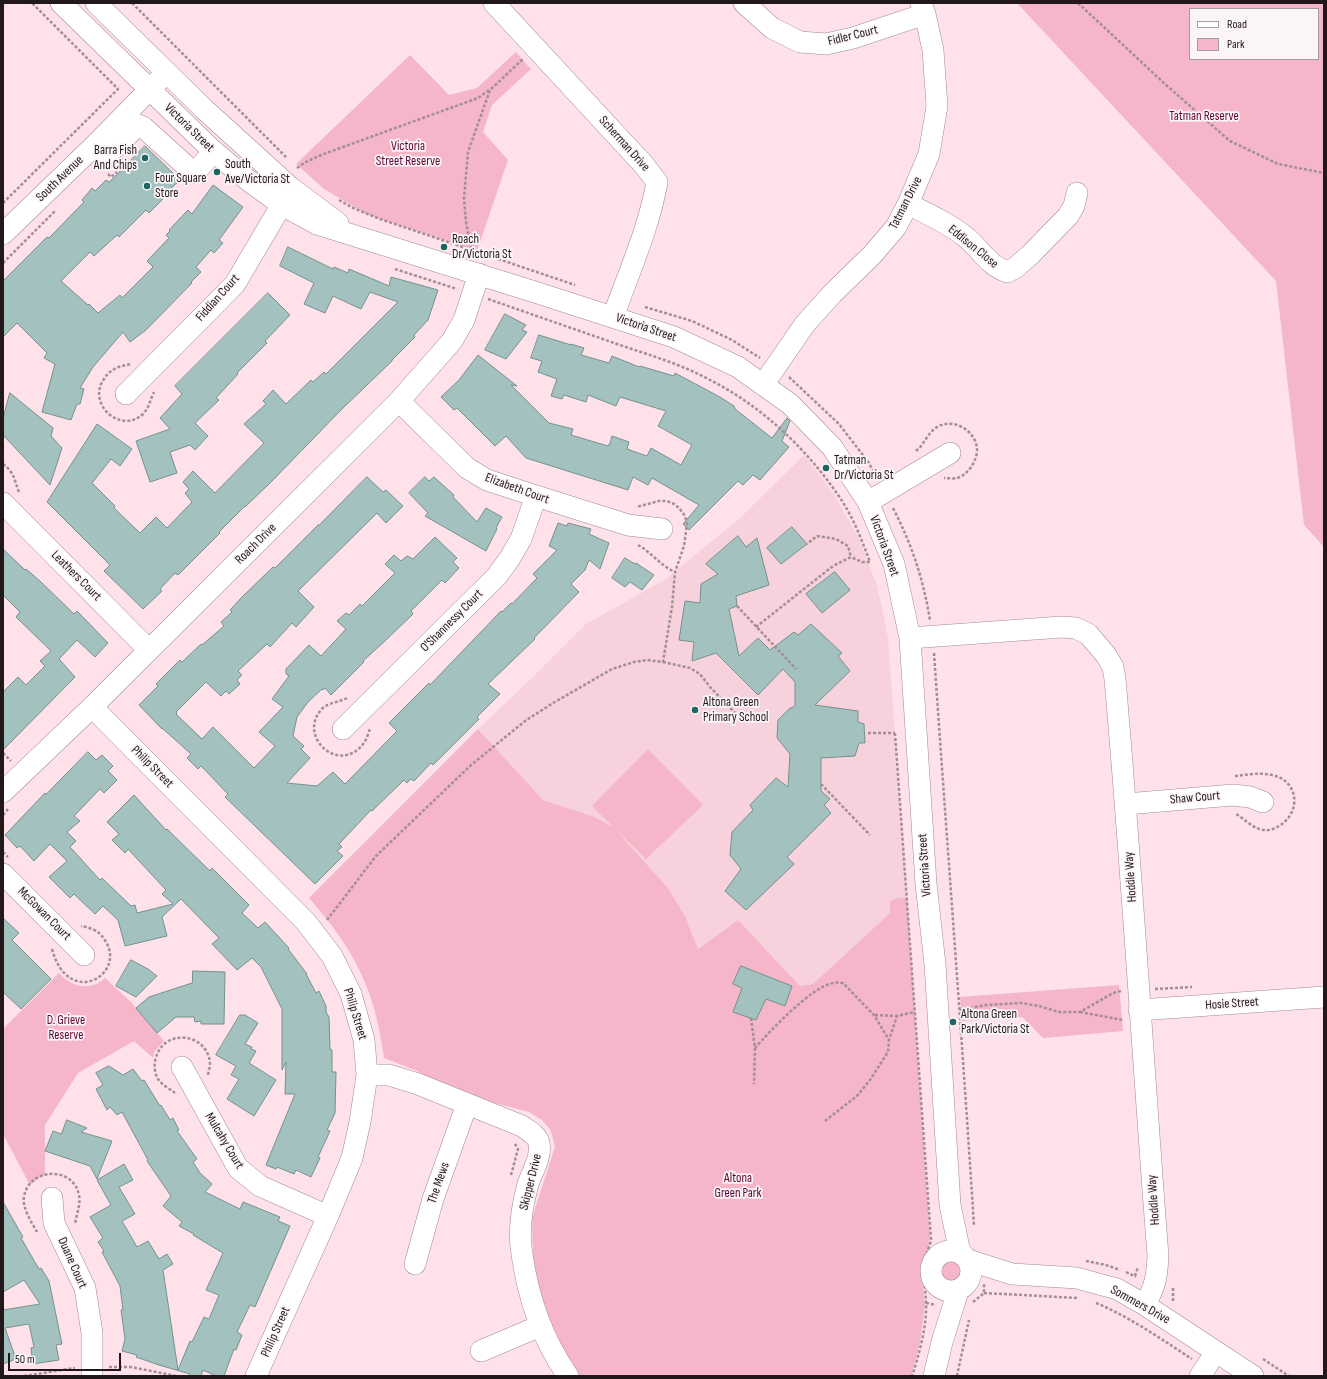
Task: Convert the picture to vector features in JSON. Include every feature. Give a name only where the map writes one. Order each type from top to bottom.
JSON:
[{"type":"street","name":"Victoria Street","points":[[61,3],[214,152],[249,181],[291,188]]},
{"type":"street","name":"Victoria Street","points":[[96,3],[166,72],[291,188],[317,224],[479,274],[616,308],[738,367],[790,404],[832,447],[876,497],[894,564],[910,638],[926,884],[935,964],[950,1205],[964,1256]]},
{"type":"street","name":"Scherman Drive","points":[[494,3],[644,165],[657,182],[654,201],[616,308]]},
{"type":"street","name":"Fidler Court","points":[[744,3],[772,28],[800,42],[826,44],[853,38],[923,9]]},
{"type":"street","name":"Tatman Drive","points":[[763,385],[810,319],[896,228],[908,204],[929,154],[937,106],[933,50],[923,9]]},
{"type":"street","name":"South Avenue","points":[[3,234],[94,146],[166,72]]},
{"type":"street","points":[[94,146],[105,157],[138,125],[143,127],[194,173],[214,152]]},
{"type":"street","name":"Fiddian Court","points":[[126,394],[235,284],[291,188]]},
{"type":"street","name":"Eddison Close","points":[[908,204],[943,222],[967,238],[997,268],[1007,272],[1015,268],[1030,255],[1068,216],[1074,206],[1077,194]]},
{"type":"street","name":"Roach Drive","points":[[7,778],[92,707],[398,401],[452,341],[464,320],[479,274]]},
{"type":"street","name":"Elizabeth Court","points":[[398,401],[467,468],[487,480],[628,525],[662,529]]},
{"type":"street","points":[[876,497],[950,453]]},
{"type":"street","name":"O'Shannessy Court","points":[[343,729],[497,576],[521,539],[536,496]]},
{"type":"street","name":"Leathers Court","points":[[3,503],[149,650]]},
{"type":"street","name":"Hoddle Way","points":[[910,638],[1062,627],[1076,628],[1088,634],[1106,655],[1113,667],[1126,804],[1131,1015],[1158,1256],[1155,1287],[1145,1305]]},
{"type":"street","name":"Philip Street","points":[[92,707],[310,928],[332,956],[351,994],[364,1040],[367,1076],[360,1122],[352,1158],[328,1216],[256,1376]]},
{"type":"street","name":"Shaw Court","points":[[1126,804],[1233,795],[1250,797],[1263,802]]},
{"type":"street","name":"McGowan Court","points":[[3,874],[84,955]]},
{"type":"street","name":"Hosie Street","points":[[1131,1015],[1324,997]]},
{"type":"street","name":"Mulcahy Court","points":[[182,1068],[238,1168],[260,1186],[328,1216]]},
{"type":"street","name":"Skipper Drive","points":[[367,1076],[389,1075],[418,1084],[522,1126],[533,1134],[538,1142],[540,1150],[528,1185],[522,1219],[521,1253],[529,1291],[540,1326],[548,1344],[568,1376]]},
{"type":"street","name":"The Mews","points":[[415,1264],[433,1199],[467,1104]]},
{"type":"street","name":"Duane Court","points":[[52,1198],[54,1223],[85,1288],[92,1333],[92,1370]]},
{"type":"street","name":"Victoria Street","points":[[939,1255],[950,1205]]},
{"type":"street","points":[[934,1376],[942,1342],[969,1290],[972,1273],[971,1266],[964,1256],[950,1251],[939,1255],[932,1264],[931,1269],[933,1280],[940,1289],[946,1291],[969,1290]]},
{"type":"street","name":"Sommers Drive","points":[[964,1256],[1012,1274],[1077,1278],[1117,1289],[1145,1305],[1207,1365],[1253,1376]]},
{"type":"street","name":"Sommers Drive","points":[[969,1290],[1012,1274]]},
{"type":"street","points":[[936,1284],[942,1342]]},
{"type":"street","points":[[481,1351],[540,1326]]},
{"type":"path","points":[[3,203],[118,89],[32,3]]},
{"type":"path","points":[[132,3],[289,160]]},
{"type":"path","points":[[1078,3],[1165,84],[1230,141],[1278,164],[1324,173]]},
{"type":"path","points":[[291,188],[297,168],[304,163],[321,155],[478,98],[490,90],[526,57]]},
{"type":"path","points":[[471,249],[466,222],[464,198],[465,174],[468,152],[490,90]]},
{"type":"path","points":[[104,169],[112,177],[117,172]]},
{"type":"path","points":[[337,199],[353,208],[380,219],[576,285]]},
{"type":"path","points":[[3,263],[57,209]]},
{"type":"path","points":[[393,268],[672,363],[711,380],[742,399],[773,422],[796,443],[824,476],[845,505],[860,536],[870,562],[862,562],[851,557]]},
{"type":"path","points":[[616,308],[692,321],[732,340],[793,380],[839,424],[869,463],[876,497],[903,528],[919,567],[933,637],[960,1010],[974,1231]]},
{"type":"path","points":[[807,544],[817,536],[836,539],[848,546],[851,557]]},
{"type":"path","points":[[756,627],[833,566],[851,557]]},
{"type":"path","points":[[663,662],[672,607],[674,572]]},
{"type":"path","points":[[737,606],[796,669]]},
{"type":"path","points":[[322,915],[327,920],[376,856],[470,766],[525,721],[559,699],[612,669],[634,662],[647,660],[690,668],[700,674],[710,687],[736,714]]},
{"type":"path","points":[[868,733],[895,733],[904,725],[916,724]]},
{"type":"path","points":[[895,733],[931,1239],[924,1262],[926,1303],[925,1320],[921,1345],[912,1376]]},
{"type":"path","points":[[3,753],[7,778]]},
{"type":"path","points":[[821,784],[870,835]]},
{"type":"path","points":[[755,1048],[781,1020],[816,991],[833,983],[843,984],[874,1014],[889,1040]]},
{"type":"path","points":[[1080,1012],[1112,993],[1121,991]]},
{"type":"path","points":[[937,1011],[960,1010],[986,1005],[1021,1003],[1039,1006],[1059,1012],[1131,1015]]},
{"type":"path","points":[[874,1014],[897,1016],[915,1012]]},
{"type":"path","points":[[825,1121],[856,1096],[870,1080],[888,1052],[889,1040],[897,1016]]},
{"type":"path","points":[[751,1018],[755,1048],[754,1084]]},
{"type":"path","points":[[969,1290],[1083,1298]]},
{"type":"path","points":[[1090,1301],[1111,1309],[1207,1365]]},
{"type":"path","points":[[24,1376],[131,1367],[176,1376]]},
{"type":"shaded area","name":"Altona Green Primary School","points":[[804,455],[833,493],[859,538],[877,586],[888,638],[907,898],[898,898],[890,913],[813,984],[800,986],[738,920],[698,949],[685,916],[668,888],[614,827],[595,817],[543,800],[478,729],[586,624],[666,579],[740,518]]},
{"type":"green space","name":"Tatman Reserve","points":[[1017,3],[1324,3],[1324,547],[1304,525],[1276,281]]},
{"type":"green space","name":"Victoria Street Reserve","points":[[516,52],[531,69],[492,105],[483,132],[508,160],[477,251],[366,214],[324,189],[296,164],[410,55],[449,95],[477,88]]},
{"type":"green space","name":"Altona Green Park","points":[[478,729],[543,800],[595,817],[613,827],[592,806],[648,749],[703,805],[646,859],[617,831],[668,888],[685,916],[698,949],[738,920],[800,986],[813,984],[890,913],[890,901],[898,898],[907,898],[930,1236],[928,1250],[923,1262],[922,1278],[925,1304],[920,1343],[911,1376],[579,1376],[567,1358],[541,1300],[533,1258],[532,1218],[555,1147],[550,1129],[542,1120],[529,1112],[476,1098],[447,1087],[415,1070],[384,1058],[375,1011],[360,971],[338,935],[309,898]]},
{"type":"green space","name":"D. Grieve Reserve","points":[[59,973],[70,982],[81,986],[93,985],[105,978],[131,1002],[164,1041],[154,1052],[153,1058],[134,1041],[78,1073],[45,1125],[45,1175],[30,1185],[3,1134],[3,1029]]},
{"type":"green space","points":[[1119,985],[1123,1031],[1043,1038],[1022,1017],[962,1021],[960,997]]},
{"type":"green space","points":[[952,1261],[960,1264],[963,1272],[960,1280],[952,1283],[944,1280],[941,1272],[944,1264]]},
{"type":"building","points":[[145,146],[180,180],[166,193],[167,195],[149,213],[146,210],[119,237],[117,235],[94,256],[90,252],[61,281],[98,313],[120,295],[122,298],[153,267],[147,261],[169,238],[166,235],[170,231],[169,230],[188,210],[192,214],[213,185],[243,207],[219,240],[223,243],[214,253],[211,250],[196,267],[201,272],[191,282],[192,283],[146,330],[130,342],[123,332],[93,367],[80,388],[84,389],[80,404],[77,404],[71,420],[42,412],[55,364],[44,358],[47,353],[17,323],[3,337],[3,281],[47,237],[49,238],[84,202],[82,200],[92,188],[95,191],[106,180],[109,182]]},
{"type":"building","points":[[288,247],[333,269],[334,267],[348,273],[349,269],[389,286],[391,277],[438,290],[428,320],[414,335],[415,337],[392,361],[219,532],[220,533],[178,575],[175,573],[160,589],[162,591],[143,609],[104,571],[110,565],[47,502],[97,424],[132,449],[120,466],[111,459],[92,483],[115,506],[114,508],[140,533],[156,517],[167,528],[192,502],[185,493],[189,489],[183,482],[193,471],[215,493],[264,443],[244,424],[266,404],[263,401],[273,390],[286,404],[311,380],[313,382],[324,372],[326,374],[398,302],[370,292],[361,309],[333,296],[325,313],[304,304],[314,283],[280,266]]},
{"type":"building","points":[[268,293],[290,315],[265,341],[267,343],[237,373],[238,374],[216,398],[219,400],[195,423],[208,436],[195,450],[190,445],[170,452],[177,473],[150,482],[136,441],[170,429],[160,418],[182,394],[175,386]]},
{"type":"building","points":[[505,314],[526,325],[522,330],[527,332],[506,359],[485,350]]},
{"type":"building","points":[[539,335],[584,348],[581,355],[609,363],[612,356],[639,367],[640,366],[674,376],[675,373],[734,406],[735,409],[772,438],[787,418],[790,421],[782,441],[789,447],[760,480],[753,475],[743,485],[738,481],[689,530],[683,524],[699,505],[652,478],[648,485],[633,477],[628,490],[526,458],[506,436],[495,446],[457,408],[454,410],[441,397],[459,380],[478,355],[517,386],[511,385],[549,423],[573,429],[571,435],[608,446],[612,436],[629,442],[627,449],[647,456],[651,448],[681,465],[692,445],[658,426],[666,411],[620,397],[616,406],[588,395],[586,402],[564,395],[562,399],[551,396],[557,379],[538,372],[542,361],[531,358]]},
{"type":"building","points":[[10,393],[53,428],[51,436],[62,448],[50,485],[3,435],[3,419]]},
{"type":"building","points":[[367,477],[383,492],[386,490],[403,506],[386,523],[377,513],[298,591],[314,607],[296,627],[292,623],[270,647],[267,644],[238,671],[242,675],[237,680],[240,684],[229,694],[226,691],[221,696],[206,682],[176,712],[176,714],[202,739],[213,727],[254,768],[275,746],[259,732],[283,707],[272,699],[289,676],[286,674],[286,669],[309,645],[321,656],[346,629],[337,621],[346,613],[349,615],[360,604],[362,606],[395,573],[385,564],[394,555],[401,561],[407,556],[413,559],[435,537],[457,558],[453,562],[459,568],[445,583],[442,580],[411,611],[413,614],[363,661],[364,662],[331,695],[325,688],[308,702],[297,717],[293,736],[304,746],[301,749],[310,758],[287,783],[317,786],[333,772],[345,784],[397,731],[389,723],[429,683],[430,685],[501,611],[502,612],[511,603],[512,604],[537,578],[533,574],[557,550],[549,546],[558,523],[567,526],[568,523],[591,529],[589,534],[609,543],[600,569],[589,560],[585,570],[571,584],[579,592],[534,638],[535,639],[488,684],[500,694],[477,717],[479,719],[433,765],[431,763],[414,781],[411,779],[407,783],[404,780],[372,811],[371,810],[339,844],[342,847],[337,851],[343,856],[315,884],[225,797],[228,794],[201,766],[198,769],[187,758],[191,754],[162,729],[139,705],[158,686],[156,684],[180,660],[182,662],[201,644],[202,645],[224,626],[221,622],[232,612],[230,610],[241,598],[273,567],[275,568]]},
{"type":"building","points":[[425,477],[429,481],[434,477],[454,495],[453,497],[477,522],[486,508],[502,517],[486,551],[425,516],[428,513],[409,493]]},
{"type":"building","points":[[792,527],[807,544],[781,564],[767,548]]},
{"type":"building","points":[[738,536],[746,547],[757,538],[769,585],[736,596],[737,606],[729,609],[739,656],[758,638],[770,650],[794,632],[798,635],[811,624],[842,653],[838,656],[850,671],[815,705],[858,711],[858,722],[864,724],[865,743],[859,743],[855,756],[821,758],[821,791],[830,799],[824,805],[831,813],[787,857],[794,864],[746,910],[725,891],[741,869],[730,855],[732,832],[753,810],[750,805],[776,778],[788,787],[790,754],[777,738],[778,720],[789,709],[795,706],[795,682],[783,669],[758,695],[716,653],[692,661],[694,642],[679,640],[685,601],[700,603],[701,584],[718,574],[706,564]]},
{"type":"building","points":[[3,549],[25,570],[26,569],[41,582],[74,614],[77,611],[108,643],[95,657],[77,640],[59,659],[75,677],[3,750],[3,692],[18,677],[26,685],[45,666],[40,661],[51,651],[16,617],[20,612],[3,595]]},
{"type":"building","points":[[625,558],[635,564],[636,563],[654,575],[642,590],[630,582],[625,587],[612,578]]},
{"type":"building","points":[[835,572],[850,590],[822,613],[806,594]]},
{"type":"building","points":[[88,752],[96,760],[102,755],[113,766],[108,771],[117,780],[104,793],[100,789],[74,816],[80,821],[67,832],[76,841],[70,847],[100,880],[102,878],[131,906],[135,905],[137,913],[173,904],[162,894],[166,890],[128,849],[125,853],[112,840],[119,834],[107,822],[134,795],[166,830],[167,829],[210,871],[212,868],[249,905],[242,913],[258,928],[265,922],[289,948],[288,949],[307,974],[316,993],[319,991],[329,1017],[332,1072],[336,1072],[335,1113],[327,1130],[330,1131],[318,1157],[320,1158],[311,1177],[296,1170],[294,1174],[277,1167],[276,1169],[266,1165],[295,1094],[285,1094],[286,1062],[282,1070],[282,1009],[261,967],[252,958],[237,970],[212,944],[219,938],[181,899],[162,917],[167,936],[125,946],[118,920],[103,906],[95,914],[74,894],[70,898],[49,877],[67,861],[50,844],[34,861],[20,846],[17,848],[5,835],[45,793],[46,794]]},
{"type":"building","points":[[3,918],[19,933],[12,940],[51,979],[21,1009],[3,992]]},
{"type":"building","points":[[131,960],[148,969],[157,976],[136,997],[116,986]]},
{"type":"building","points":[[741,966],[792,986],[785,1006],[766,999],[756,1020],[733,1012],[742,988],[733,984]]},
{"type":"building","points":[[193,971],[225,972],[224,1024],[201,1024],[201,1021],[195,1022],[194,1017],[176,1017],[157,1033],[136,1008],[149,997],[192,983]]},
{"type":"building","points":[[240,1015],[245,1015],[258,1023],[245,1044],[252,1047],[251,1049],[256,1051],[249,1063],[276,1080],[254,1116],[227,1099],[239,1079],[231,1075],[236,1066],[216,1055]]},
{"type":"building","points":[[109,1066],[123,1075],[133,1069],[142,1081],[144,1080],[170,1120],[173,1118],[179,1130],[177,1131],[197,1159],[193,1162],[200,1173],[212,1184],[205,1192],[240,1209],[243,1202],[280,1217],[278,1221],[290,1226],[255,1307],[250,1305],[237,1332],[242,1335],[236,1350],[234,1349],[224,1376],[216,1376],[203,1370],[201,1376],[189,1376],[190,1374],[159,1365],[136,1357],[137,1355],[122,1351],[125,1339],[121,1310],[123,1310],[120,1286],[102,1252],[104,1251],[98,1242],[103,1238],[90,1217],[111,1205],[97,1180],[124,1164],[133,1180],[119,1187],[135,1214],[122,1221],[137,1247],[148,1241],[159,1259],[167,1254],[173,1264],[163,1270],[178,1370],[190,1341],[192,1342],[204,1317],[209,1319],[219,1295],[206,1290],[223,1253],[179,1226],[182,1222],[163,1206],[171,1196],[147,1161],[148,1160],[122,1112],[117,1115],[110,1107],[107,1110],[96,1089],[103,1085],[96,1073]]},
{"type":"building","points":[[67,1120],[87,1128],[81,1132],[112,1141],[97,1179],[90,1166],[45,1151],[53,1131],[61,1134]]},
{"type":"building","points":[[3,1202],[39,1269],[41,1268],[49,1281],[62,1344],[56,1345],[59,1360],[33,1364],[31,1348],[34,1347],[29,1324],[5,1328],[16,1359],[3,1364],[3,1310],[40,1304],[24,1280],[3,1292]]},
{"type":"place","name":"Barra Fish And Chips","points":[[145,158]]},
{"type":"place","name":"South Ave/Victoria St","points":[[217,172]]},
{"type":"place","name":"Four Square Store","points":[[147,186]]},
{"type":"place","name":"Roach Dr/Victoria St","points":[[444,247]]},
{"type":"place","name":"Tatman Dr/Victoria St","points":[[826,468]]},
{"type":"place","name":"Altona Green Primary School","points":[[695,710]]},
{"type":"place","name":"Altona Green Park/Victoria St","points":[[953,1022]]}]
